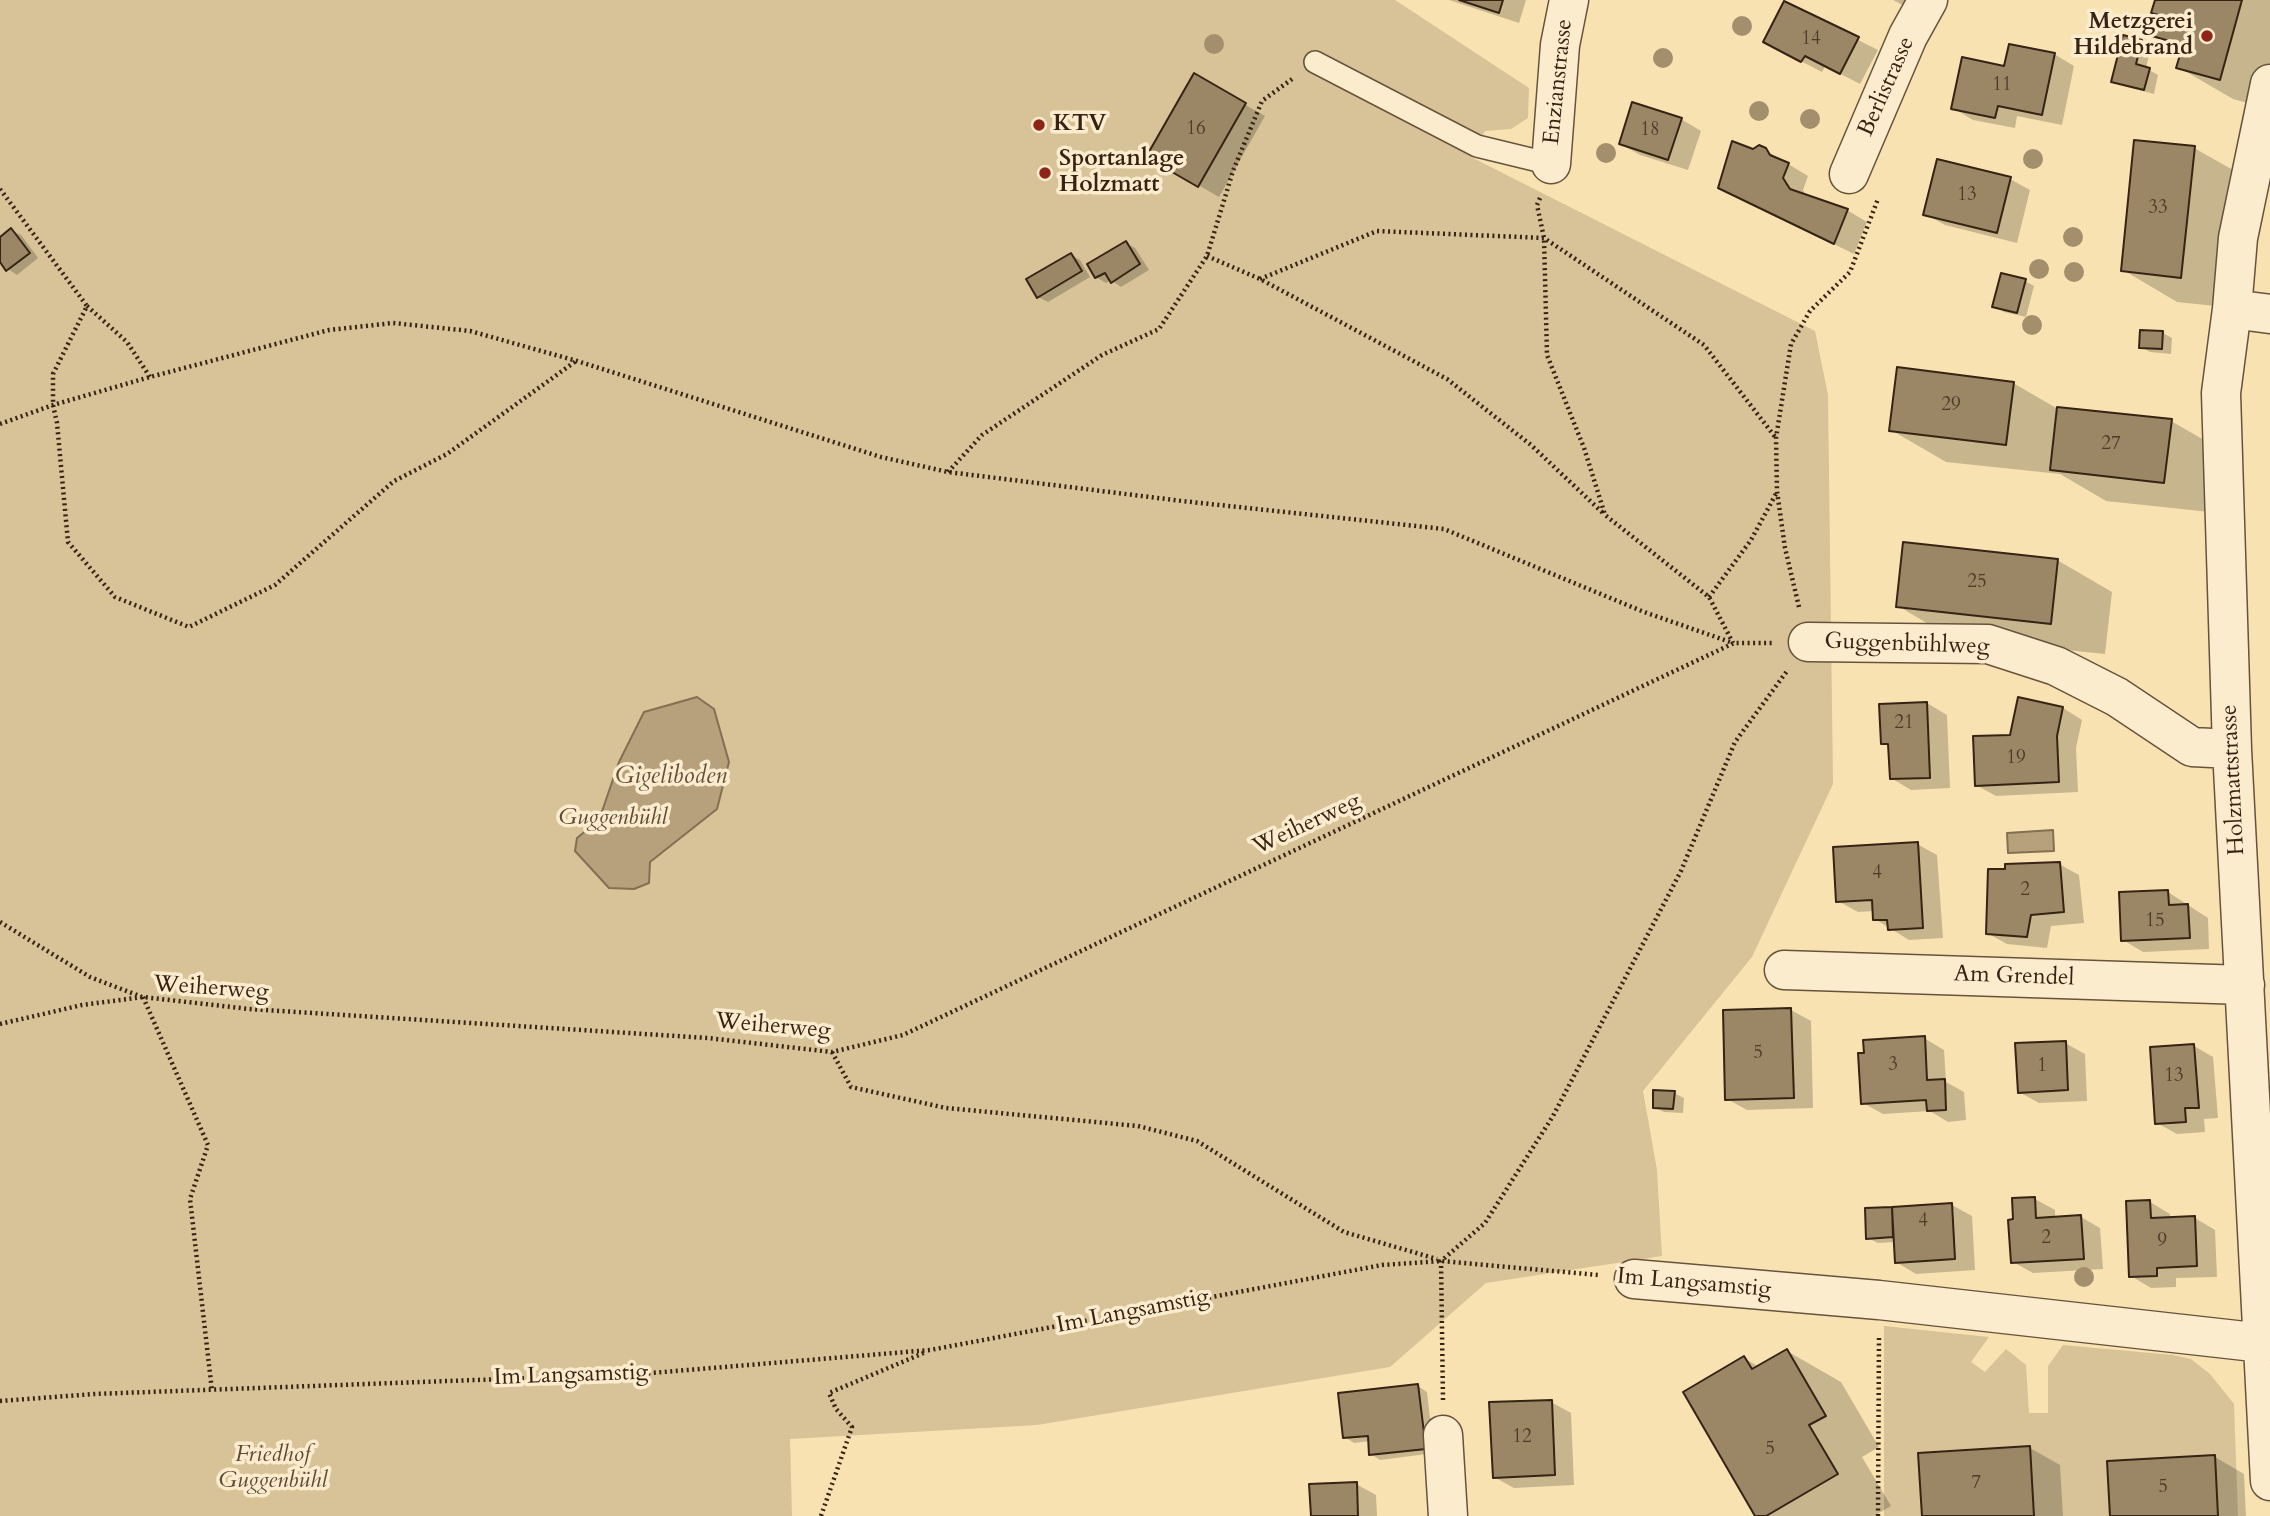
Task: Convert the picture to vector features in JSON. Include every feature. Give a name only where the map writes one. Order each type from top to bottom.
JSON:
[{"type":"street","name":"Enzianstrasse","points":[[1551,164],[1560,46],[1569,0]]},
{"type":"street","name":"Berlistrasse","points":[[1849,174],[1909,36],[1928,0]]},
{"type":"street","name":"Holzmattstrasse","points":[[2270,84],[2238,238],[2221,393],[2232,750],[2270,1480]]},
{"type":"street","points":[[2232,309],[2270,314]]},
{"type":"street","name":"Guggenbühlweg","points":[[1808,642],[1988,645],[2056,666],[2117,697],[2192,747],[2232,750]]},
{"type":"street","name":"Am Grendel","points":[[1784,970],[2245,985]]},
{"type":"street","name":"Im Langsamstig","points":[[1633,1279],[1879,1300],[2263,1343]]},
{"type":"street","points":[[1443,1435],[1448,1516]]},
{"type":"lane","points":[[1315,62],[1477,146],[1551,164]]},
{"type":"path","points":[[948,472],[982,435],[1102,355],[1159,329],[1207,256],[1233,171],[1262,102],[1315,62]]},
{"type":"path","points":[[1551,164],[1537,205],[1544,238],[1547,355],[1584,449],[1605,515]]},
{"type":"path","points":[[1443,1435],[1441,1261],[1485,1223],[1553,1116],[1681,871],[1735,742],[1808,642],[1785,548],[1777,491],[1776,438],[1791,344],[1810,311],[1850,272],[1882,191],[1849,174]]},
{"type":"path","points":[[0,189],[86,306],[127,342],[150,377]]},
{"type":"path","points":[[1260,279],[1377,231],[1544,238],[1704,345],[1776,438]]},
{"type":"path","points":[[1207,256],[1260,279],[1447,379],[1531,445],[1605,515],[1709,597],[1734,643]]},
{"type":"path","points":[[86,306],[53,374],[53,405],[68,542],[115,597],[189,627],[275,585],[394,481],[446,454],[577,361]]},
{"type":"path","points":[[0,424],[53,405],[150,377],[329,330],[393,323],[470,331],[577,361],[881,457],[948,472],[1444,529],[1644,612],[1734,643]]},
{"type":"path","points":[[1709,597],[1751,540],[1777,491]]},
{"type":"path","name":"Weiherweg","points":[[142,997],[249,1009],[708,1038],[832,1052],[903,1035],[1734,643],[1808,642]]},
{"type":"path","points":[[0,922],[90,977],[142,997]]},
{"type":"path","points":[[0,1024],[82,1005],[142,997]]},
{"type":"path","name":"Weiherweg","points":[[142,997],[208,1145],[190,1199],[212,1391]]},
{"type":"path","points":[[832,1052],[851,1087],[946,1108],[1138,1126],[1198,1141],[1344,1232],[1441,1261]]},
{"type":"path","name":"Im Langsamstig","points":[[0,1401],[94,1394],[639,1374],[930,1350],[1382,1265],[1441,1261],[1633,1279]]},
{"type":"path","points":[[1878,1516],[1879,1300]]},
{"type":"path","points":[[821,1516],[852,1427],[835,1409],[830,1393],[930,1350]]},
{"type":"green space","name":"Guggenbühl","points":[[0,0],[1395,0],[1529,88],[1528,118],[1511,129],[1485,131],[1471,157],[1815,331],[1828,395],[1833,784],[1752,957],[1643,1091],[1657,1170],[1662,1256],[1486,1283],[1390,1367],[1037,1425],[790,1439],[792,1516],[0,1516]]},
{"type":"green space","points":[[1884,1326],[1989,1337],[1971,1362],[1985,1372],[2006,1349],[2026,1365],[2029,1413],[2048,1413],[2048,1366],[2063,1345],[2191,1359],[2210,1374],[2234,1404],[2238,1516],[2218,1516],[2215,1455],[2108,1461],[2110,1516],[2034,1516],[2030,1446],[1918,1453],[1922,1516],[1884,1516]]},
{"type":"water","name":"Gigeliboden","points":[[697,697],[714,709],[729,762],[717,809],[650,862],[649,883],[634,889],[609,888],[575,851],[577,838],[599,820],[619,762],[644,712]]},
{"type":"water","points":[[2053,830],[2054,851],[2008,853],[2007,833]]},
{"type":"building","points":[[1459,0],[1503,0],[1499,13]]},
{"type":"building","points":[[2155,0],[2242,0],[2220,80],[2176,68],[2183,45],[2152,36],[2158,15],[2151,13]]},
{"type":"building","points":[[1784,1],[1859,37],[1840,74],[1805,56],[1801,62],[1763,42]]},
{"type":"building","points":[[2123,35],[2142,40],[2136,64],[2150,68],[2144,90],[2111,82]]},
{"type":"building","points":[[2009,44],[2055,53],[2042,115],[1998,106],[1995,118],[1951,109],[1962,57],[2004,66]]},
{"type":"building","points":[[1194,73],[1246,103],[1198,187],[1146,157]]},
{"type":"building","points":[[1632,102],[1682,118],[1668,160],[1619,144]]},
{"type":"building","points":[[2134,140],[2195,146],[2181,278],[2121,271]]},
{"type":"building","points":[[1732,141],[1753,149],[1759,145],[1766,148],[1770,155],[1789,163],[1783,178],[1790,189],[1848,209],[1834,244],[1718,188]]},
{"type":"building","points":[[1937,159],[2011,177],[1997,233],[1923,215]]},
{"type":"building","points":[[11,228],[30,253],[6,271],[0,262],[0,237]]},
{"type":"building","points":[[1126,241],[1140,264],[1111,283],[1105,273],[1095,278],[1087,264]]},
{"type":"building","points":[[1071,253],[1082,271],[1037,298],[1026,279]]},
{"type":"building","points":[[2001,273],[2026,279],[2017,313],[1992,307]]},
{"type":"building","points":[[2140,330],[2163,331],[2162,349],[2139,348]]},
{"type":"building","points":[[1897,367],[2014,382],[2006,445],[1889,431]]},
{"type":"building","points":[[2057,407],[2172,419],[2164,483],[2050,470]]},
{"type":"building","points":[[1903,542],[2058,559],[2051,624],[1896,607]]},
{"type":"building","points":[[2018,697],[2063,707],[2057,736],[2059,782],[1975,786],[1973,736],[2010,735]]},
{"type":"building","points":[[1927,702],[1930,778],[1890,779],[1888,744],[1881,744],[1879,704]]},
{"type":"building","points":[[1918,842],[1923,928],[1888,930],[1887,920],[1873,920],[1872,900],[1836,902],[1833,847]]},
{"type":"building","points":[[2060,862],[2064,912],[2031,915],[2027,937],[1986,934],[1988,869],[2005,869],[2005,864]]},
{"type":"building","points":[[2168,890],[2169,905],[2188,904],[2190,938],[2121,941],[2119,892]]},
{"type":"building","points":[[1791,1008],[1794,1098],[1725,1100],[1723,1010]]},
{"type":"building","points":[[1925,1036],[1927,1080],[1945,1079],[1946,1110],[1927,1111],[1926,1100],[1861,1104],[1858,1053],[1864,1053],[1863,1040]]},
{"type":"building","points":[[2066,1041],[2068,1090],[2018,1093],[2015,1043]]},
{"type":"building","points":[[2194,1044],[2199,1108],[2185,1108],[2186,1122],[2155,1124],[2150,1047]]},
{"type":"building","points":[[1653,1090],[1675,1091],[1673,1109],[1653,1108]]},
{"type":"building","points":[[2035,1197],[2036,1218],[2081,1215],[2084,1259],[2011,1263],[2008,1220],[2013,1219],[2012,1198]]},
{"type":"building","points":[[2150,1200],[2151,1218],[2195,1216],[2197,1266],[2157,1268],[2157,1276],[2129,1277],[2126,1201]]},
{"type":"building","points":[[1952,1203],[1955,1259],[1895,1263],[1892,1207]]},
{"type":"building","points":[[1892,1207],[1893,1237],[1866,1239],[1865,1208]]},
{"type":"building","points":[[1787,1349],[1826,1416],[1809,1425],[1838,1474],[1766,1516],[1755,1516],[1683,1392],[1744,1356],[1752,1369]]},
{"type":"building","points":[[1418,1384],[1426,1449],[1369,1455],[1368,1436],[1343,1438],[1338,1393]]},
{"type":"building","points":[[1552,1400],[1555,1475],[1493,1478],[1489,1402]]},
{"type":"building","points":[[2030,1446],[2034,1516],[1922,1516],[1918,1453]]},
{"type":"building","points":[[2215,1455],[2218,1516],[2110,1516],[2107,1461]]},
{"type":"building","points":[[1357,1482],[1358,1516],[1311,1516],[1309,1484]]},
{"type":"place","name":"Metzgerei Hildebrand","points":[[2207,36]]},
{"type":"place","name":"KTV","points":[[1039,125]]},
{"type":"place","name":"Sportanlage Holzmatt","points":[[1045,173]]},
{"type":"park label","name":"Friedhof Guggenbühl","points":[[273,1469]]}]
